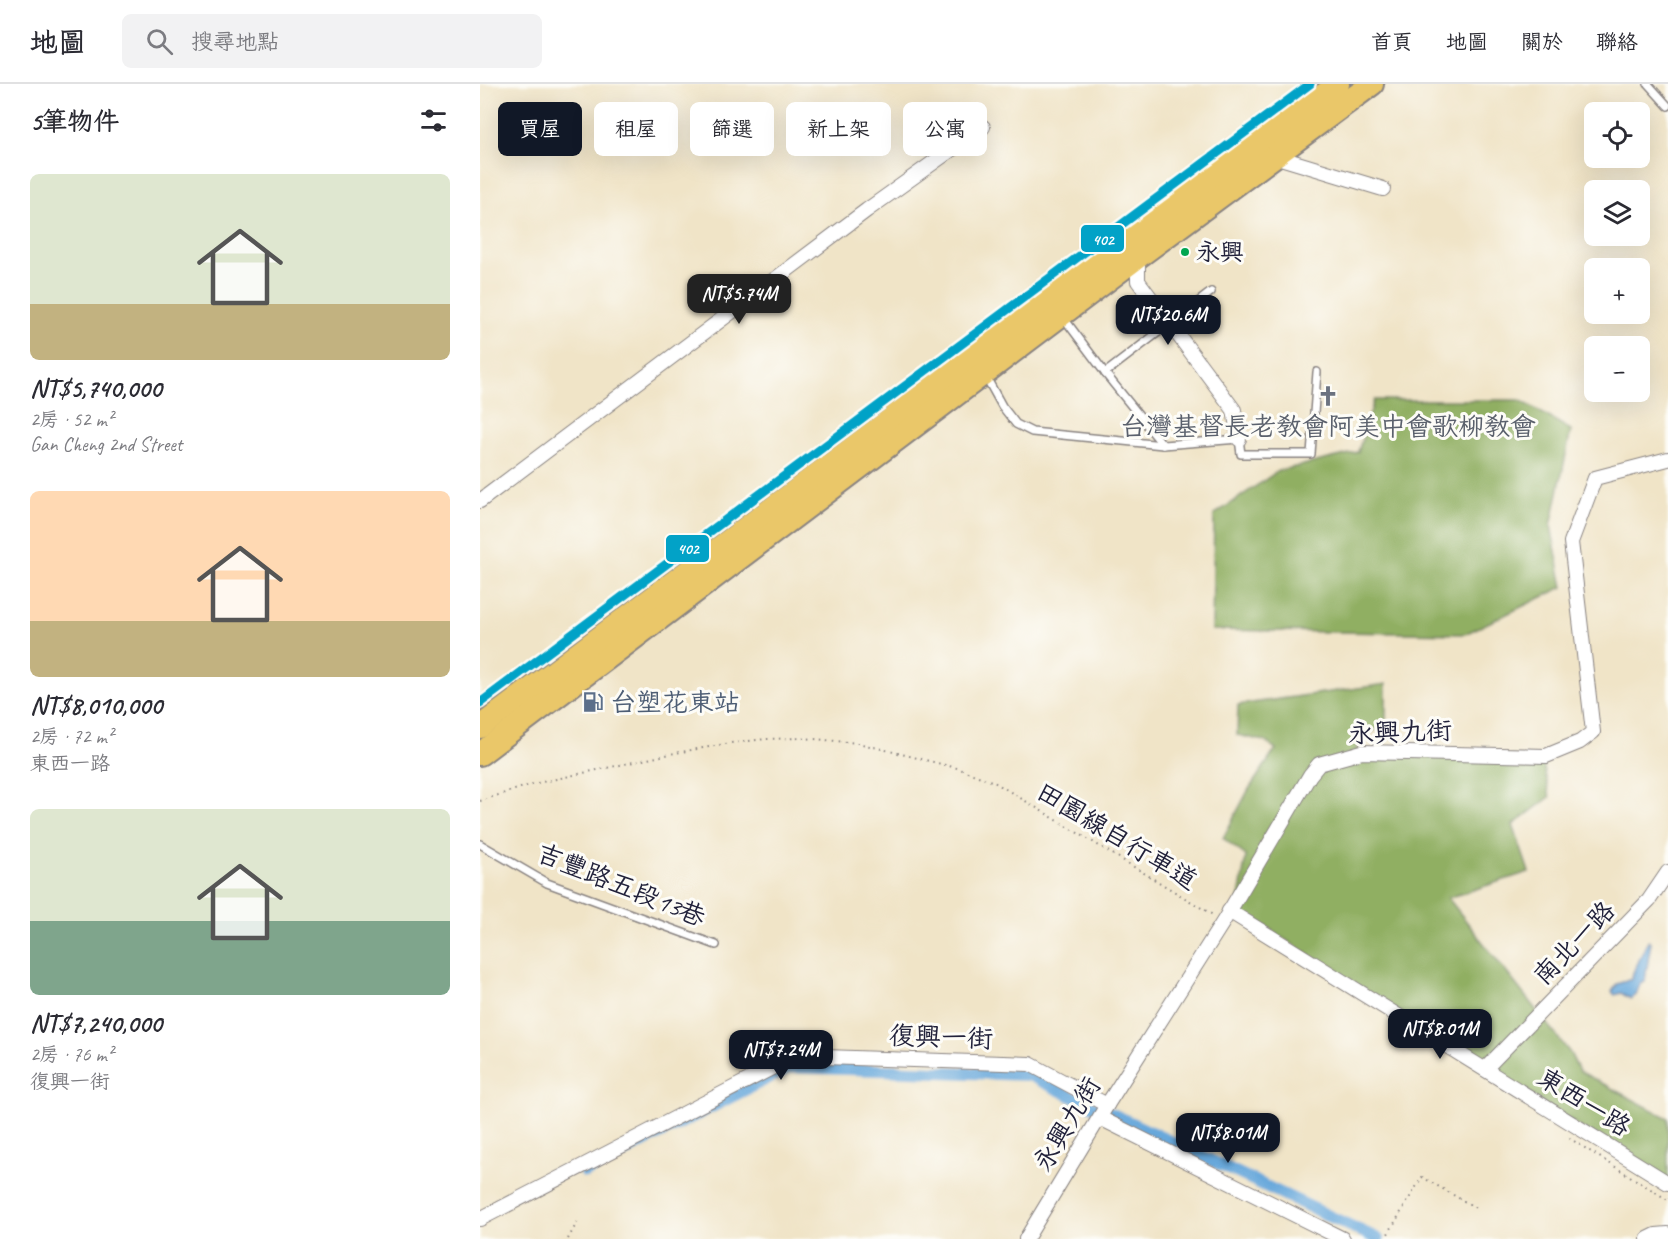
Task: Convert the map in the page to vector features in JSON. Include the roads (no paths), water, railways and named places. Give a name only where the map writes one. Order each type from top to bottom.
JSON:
[{"type":"main road","points":[[480,754],[978,366],[1133,249],[1338,84]]},
{"type":"main road","points":[[480,727],[978,366],[1062,315],[1133,249],[1274,156],[1372,84]]},
{"type":"street","points":[[480,501],[867,210],[942,156]]},
{"type":"street","points":[[1274,156],[1383,189]]},
{"type":"street","points":[[1133,249],[1138,281],[1234,410],[1239,439]]},
{"type":"street","name":"永興九街","points":[[1026,1239],[1226,916],[1310,775],[1319,764],[1362,752],[1546,756],[1580,742],[1593,732],[1571,542],[1595,478],[1668,459]]},
{"type":"street","name":"南北一路","points":[[1485,1069],[1649,900],[1668,872]]},
{"type":"street","name":"東西一路","points":[[1226,916],[1485,1069],[1668,1183]]},
{"type":"street","name":"復興一街","points":[[480,1219],[795,1056],[1030,1064],[1107,1105]]},
{"type":"street","points":[[1100,1118],[1343,1239]]},
{"type":"street","points":[[1648,1239],[1656,1235],[1668,1234]]},
{"type":"lane","points":[[1648,84],[1668,106]]},
{"type":"lane","points":[[1105,373],[1211,292]]},
{"type":"lane","points":[[1062,315],[1163,445]]},
{"type":"lane","points":[[978,366],[1002,406],[1016,424],[1032,432],[1163,445],[1239,439],[1241,454],[1311,454],[1317,372]]},
{"type":"lane","name":"吉豐路五段13巷","points":[[480,844],[547,883],[716,945]]},
{"type":"water","points":[[1648,941],[1651,942],[1645,980],[1640,983],[1636,995],[1631,999],[1621,993],[1615,995],[1612,992],[1617,984],[1632,979]]},
{"type":"waterway","points":[[585,1172],[790,1067],[1029,1075],[1095,1108]]},
{"type":"waterway","points":[[1108,1112],[1378,1239]]},
{"type":"place","name":"永興","points":[[1185,252]]},
{"type":"place","name":"台灣基督長老教會阿美中會歌柳教會","points":[[1328,396]]},
{"type":"place","name":"台塑花東站","points":[[593,702]]}]
